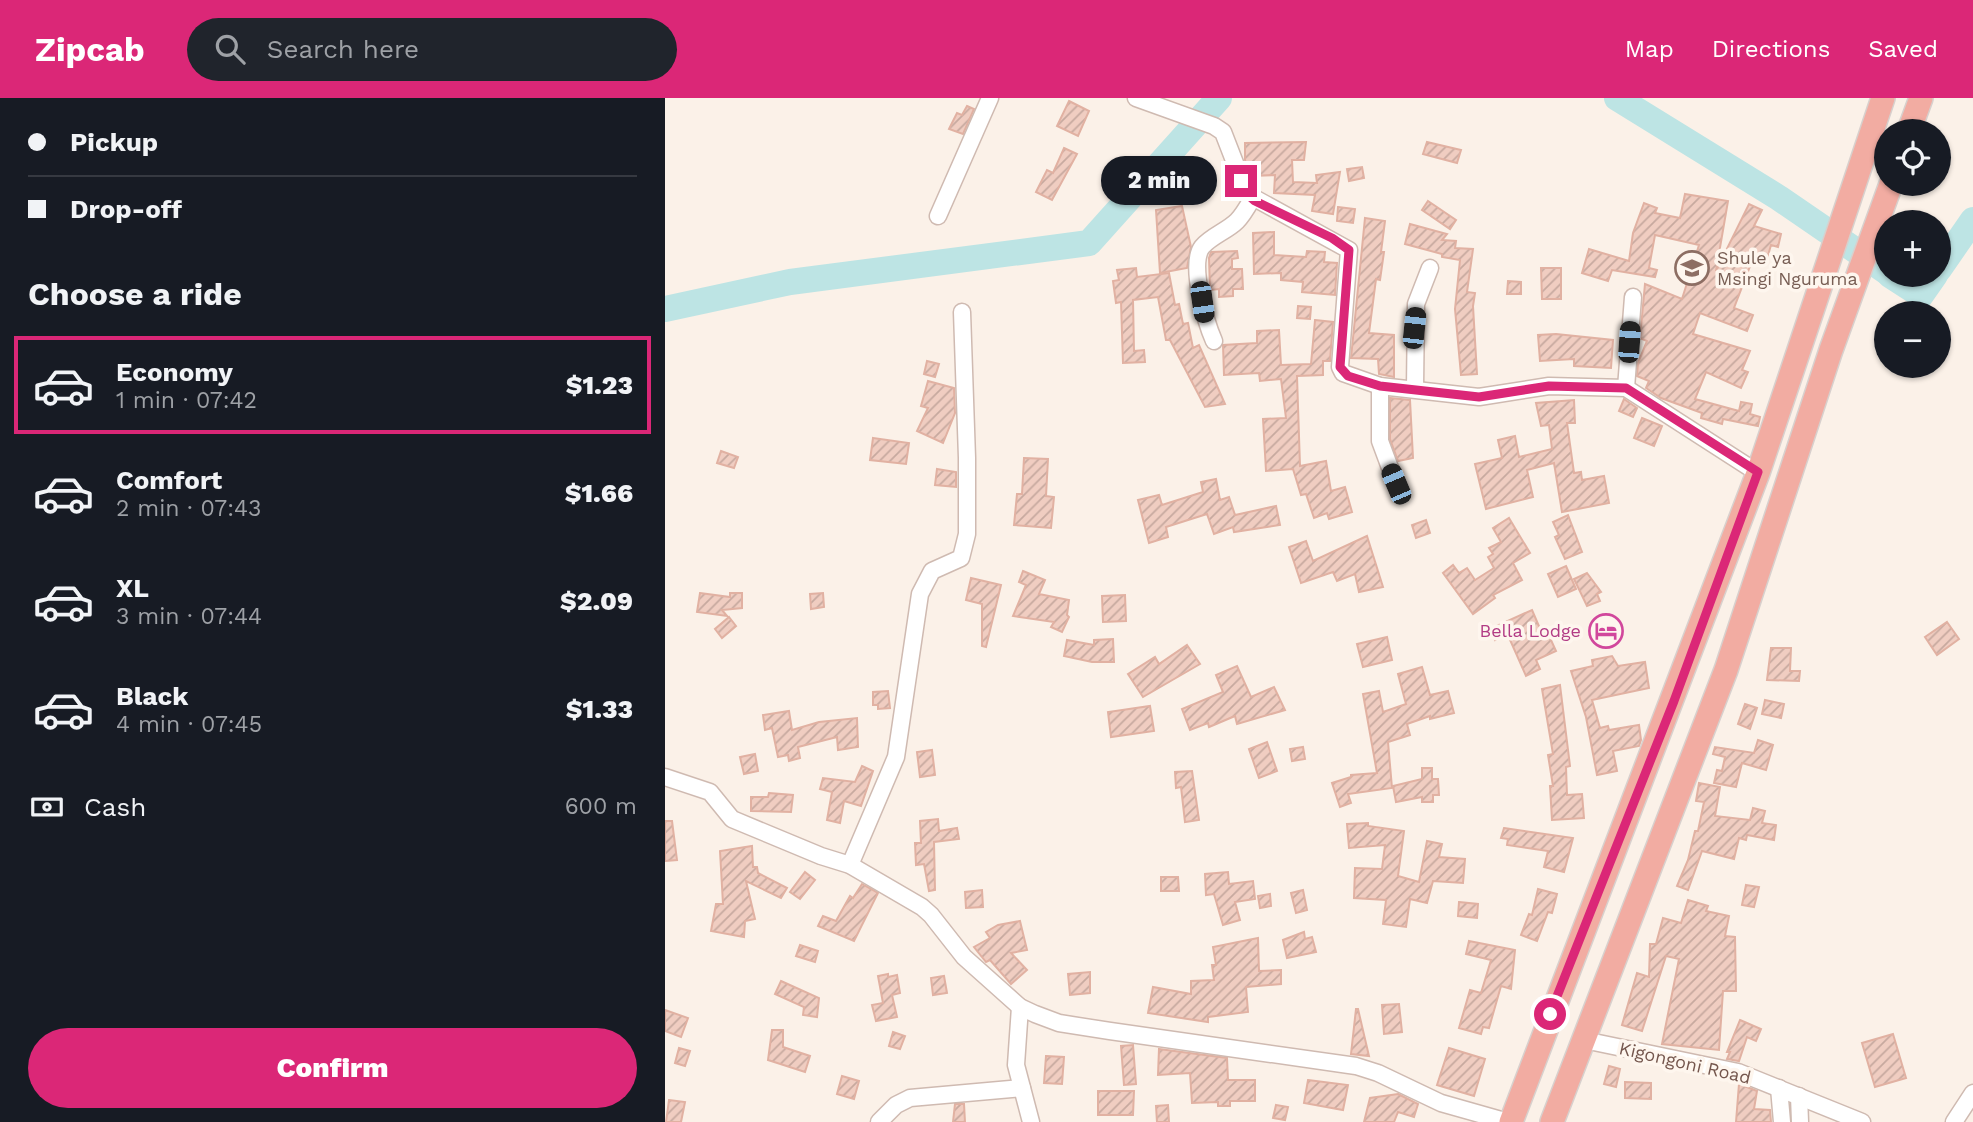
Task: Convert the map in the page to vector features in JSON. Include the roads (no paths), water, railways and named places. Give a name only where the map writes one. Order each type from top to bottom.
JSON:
[{"type":"highway","points":[[1509,1122],[1758,472],[1883,98]]},
{"type":"highway","points":[[1913,119],[1921,98]]},
{"type":"highway","points":[[1552,1122],[1726,670],[1831,349],[1887,196]]},
{"type":"street","points":[[938,216],[990,98]]},
{"type":"street","points":[[1136,98],[1223,132],[1241,181],[1252,199],[1332,238],[1349,250],[1340,367],[1348,376],[1380,386],[1479,397],[1549,386],[1626,388],[1758,472]]},
{"type":"street","points":[[1213,341],[1205,322],[1197,264],[1199,253],[1204,244],[1237,221],[1252,199]]},
{"type":"street","points":[[1415,388],[1416,304],[1430,268]]},
{"type":"street","points":[[1626,388],[1633,297]]},
{"type":"street","points":[[850,865],[896,757],[920,594],[932,571],[961,558],[964,545],[967,410],[962,312]]},
{"type":"street","points":[[1380,386],[1380,441],[1396,484]]},
{"type":"street","points":[[665,777],[710,792],[732,819],[850,865],[932,915],[964,957],[1020,1007],[1059,1023],[1356,1066],[1378,1073],[1441,1103],[1509,1122]]},
{"type":"street","points":[[1020,1007],[1016,1057],[1031,1122]]},
{"type":"street","name":"Kigongoni Road","points":[[1584,1040],[1738,1072],[1862,1122]]},
{"type":"street","points":[[879,1122],[896,1105],[909,1097],[1022,1088]]},
{"type":"street","points":[[1779,1088],[1782,1122]]},
{"type":"street","points":[[1954,1122],[1973,1093]]},
{"type":"street","points":[[1799,1096],[1800,1122]]},
{"type":"waterway","points":[[665,309],[790,282],[1089,243],[1219,98]]},
{"type":"waterway","points":[[1617,98],[1779,198],[1874,263]]},
{"type":"waterway","points":[[1951,252],[1973,220]]},
{"type":"waterway","points":[[1909,287],[1921,295],[1927,287]]},
{"type":"place","name":"Shule ya Msingi Nguruma","points":[[1692,268]]},
{"type":"place","name":"Bella Lodge","points":[[1606,631]]}]
